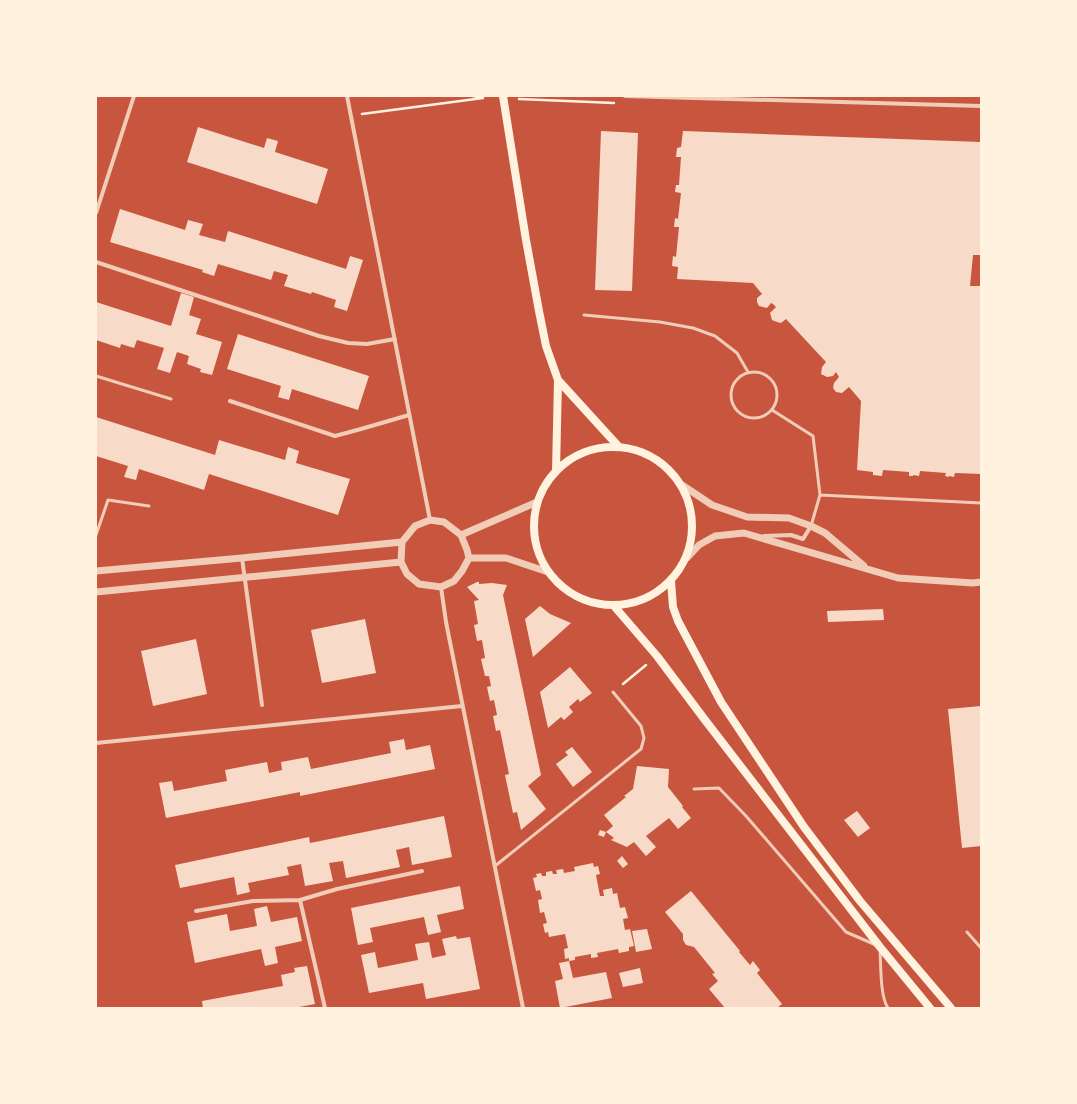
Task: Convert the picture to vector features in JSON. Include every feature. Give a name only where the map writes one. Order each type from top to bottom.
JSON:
[{"type":"main road","points":[[503,96],[539,311],[546,346],[558,380],[556,471]]},
{"type":"main road","points":[[558,380],[619,447]]},
{"type":"main road","points":[[619,447],[644,453],[665,466],[682,485],[691,508],[693,534],[687,558],[671,581],[662,590],[639,602],[614,606],[589,602],[571,594],[566,590],[548,572],[537,550],[533,526],[537,502],[545,486],[556,471],[569,460],[585,452],[602,448],[619,447]]},
{"type":"main road","points":[[671,581],[673,607],[678,621],[721,702],[804,827],[860,901],[951,1008]]},
{"type":"main road","points":[[614,606],[657,656],[880,947],[930,1008]]},
{"type":"street","points":[[96,213],[134,96]]},
{"type":"street","points":[[347,96],[430,520]]},
{"type":"street","points":[[625,96],[981,106]]},
{"type":"street","points":[[96,262],[319,336],[348,343],[367,344],[395,339]]},
{"type":"street","points":[[230,401],[334,436],[361,430],[410,415]]},
{"type":"street","points":[[682,485],[712,505],[747,517],[789,518],[812,526],[825,533],[867,569]]},
{"type":"street","points":[[461,535],[537,502]]},
{"type":"street","points":[[430,520],[444,522],[461,535],[469,558],[462,571],[454,581],[441,587],[419,584],[407,574],[401,562],[402,542],[414,526],[430,520]]},
{"type":"street","points":[[759,537],[791,535],[803,539],[812,526]]},
{"type":"street","points":[[687,558],[699,545],[715,536],[744,532],[898,578],[973,583],[981,582]]},
{"type":"street","points":[[96,571],[402,542]]},
{"type":"street","points":[[242,558],[262,705]]},
{"type":"street","points":[[469,558],[506,558],[548,572]]},
{"type":"street","points":[[96,592],[401,562]]},
{"type":"street","points":[[441,587],[462,706],[523,1008]]},
{"type":"street","points":[[96,743],[462,706]]},
{"type":"street","points":[[196,911],[253,901],[300,900],[337,889],[422,871]]},
{"type":"street","points":[[300,900],[325,1008]]},
{"type":"lane","points":[[584,315],[660,322],[693,328],[715,336],[737,352],[748,372]]},
{"type":"lane","points":[[756,371],[771,378],[776,386],[778,394],[772,410],[759,418],[750,418],[736,410],[730,395],[735,380],[748,372],[756,371]]},
{"type":"lane","points":[[96,376],[170,399]]},
{"type":"lane","points":[[772,410],[813,436],[820,495],[812,526]]},
{"type":"lane","points":[[820,495],[981,504]]},
{"type":"lane","points":[[96,535],[108,500],[149,506]]},
{"type":"lane","points":[[495,866],[641,749],[644,738],[641,726],[613,692]]},
{"type":"lane","points":[[694,789],[719,788],[746,816],[846,932],[880,947],[882,988],[885,1004],[888,1008]]},
{"type":"lane","points":[[966,932],[981,948]]},
{"type":"path","points":[[351,115],[483,98],[473,96]]},
{"type":"path","points":[[613,692],[657,656]]},
{"type":"building","points":[[198,127],[264,148],[267,138],[278,141],[275,152],[328,169],[317,204],[187,162]]},
{"type":"building","points":[[601,131],[638,133],[632,291],[595,290]]},
{"type":"building","points":[[683,131],[981,142],[981,255],[973,255],[970,286],[981,286],[981,474],[955,473],[954,477],[949,477],[945,476],[946,473],[920,471],[919,476],[909,476],[909,472],[883,470],[882,476],[873,475],[873,472],[857,470],[861,401],[849,387],[842,393],[836,392],[833,388],[834,383],[839,377],[836,372],[833,376],[827,377],[821,374],[822,367],[826,362],[786,319],[781,323],[772,320],[770,313],[776,307],[771,303],[767,308],[759,306],[757,298],[762,294],[753,283],[677,279],[678,267],[672,266],[673,256],[676,257],[679,227],[674,227],[675,218],[678,219],[681,193],[675,192],[676,185],[679,185],[681,157],[676,157],[677,148],[681,147]]},
{"type":"building","points":[[120,209],[185,230],[188,220],[203,224],[199,235],[225,242],[228,231],[346,269],[350,256],[363,260],[347,311],[334,307],[336,300],[312,292],[311,294],[284,286],[288,275],[274,271],[271,280],[218,264],[214,276],[202,272],[203,270],[110,242]]},
{"type":"building","points":[[181,293],[194,297],[189,315],[201,319],[196,334],[222,342],[212,375],[200,372],[201,369],[187,364],[189,356],[177,352],[170,373],[157,369],[164,348],[137,340],[134,348],[121,344],[120,348],[96,340],[96,302],[171,326]]},
{"type":"building","points":[[238,334],[369,376],[358,410],[292,389],[289,400],[278,397],[281,386],[227,369]]},
{"type":"building","points":[[96,417],[215,455],[219,440],[285,460],[288,447],[299,451],[296,463],[350,479],[338,515],[209,474],[204,490],[139,469],[136,480],[124,477],[128,466],[96,456]]},
{"type":"building","points":[[479,582],[479,584],[492,583],[507,585],[503,595],[541,775],[528,786],[546,809],[521,830],[517,812],[513,813],[505,775],[509,774],[500,730],[496,731],[493,716],[497,715],[494,700],[490,701],[487,687],[491,686],[489,676],[485,676],[481,659],[485,658],[482,640],[477,641],[474,625],[478,624],[474,601],[479,600],[467,587]]},
{"type":"building","points":[[540,606],[550,614],[571,623],[533,657],[525,619]]},
{"type":"building","points":[[883,609],[884,620],[828,622],[827,611]]},
{"type":"building","points":[[365,619],[376,673],[322,683],[311,630]]},
{"type":"building","points":[[196,639],[207,694],[153,706],[141,651]]},
{"type":"building","points":[[570,667],[592,693],[580,702],[578,699],[569,707],[573,712],[564,720],[561,717],[548,728],[540,692]]},
{"type":"building","points":[[981,706],[981,846],[962,848],[948,709]]},
{"type":"building","points":[[404,739],[406,750],[430,745],[435,769],[300,796],[300,792],[166,818],[159,783],[172,781],[174,791],[227,781],[225,770],[267,762],[269,773],[282,770],[281,762],[308,757],[311,769],[391,753],[389,742]]},
{"type":"building","points":[[572,747],[592,772],[573,787],[556,764],[568,755],[565,752]]},
{"type":"building","points":[[637,766],[669,769],[668,787],[691,818],[678,829],[669,818],[646,836],[656,847],[646,856],[634,842],[627,847],[611,840],[614,838],[606,832],[613,826],[604,815],[626,797],[624,796],[633,789]]},
{"type":"building","points":[[857,811],[870,828],[858,837],[844,820]]},
{"type":"building","points":[[444,816],[452,857],[412,865],[409,847],[396,850],[400,867],[346,878],[343,861],[329,863],[333,881],[305,886],[301,864],[287,867],[289,875],[248,883],[250,892],[237,895],[234,877],[180,888],[175,865],[309,837],[310,843]]},
{"type":"building","points":[[600,830],[606,832],[604,837],[598,835]]},
{"type":"building","points":[[622,856],[628,864],[623,868],[617,861]]},
{"type":"building","points":[[593,863],[594,867],[598,866],[600,874],[596,875],[600,896],[604,896],[603,890],[612,888],[613,894],[617,893],[620,908],[625,907],[628,918],[623,919],[625,930],[630,929],[634,946],[629,947],[629,951],[619,953],[618,949],[597,953],[598,957],[591,958],[591,954],[575,957],[575,960],[569,961],[569,958],[565,959],[564,949],[568,948],[565,934],[549,937],[548,932],[545,933],[543,924],[547,923],[544,912],[540,913],[538,900],[542,899],[540,890],[536,891],[533,878],[537,877],[536,874],[541,873],[542,876],[546,876],[546,872],[552,871],[553,874],[557,874],[556,870],[563,869],[564,873],[575,871],[574,867]]},
{"type":"building","points":[[460,886],[464,909],[437,915],[441,932],[428,935],[424,917],[370,928],[373,942],[358,945],[351,908]]},
{"type":"building","points":[[691,891],[750,965],[753,961],[760,970],[757,973],[782,1004],[777,1008],[725,1008],[709,989],[718,981],[712,974],[715,973],[694,947],[686,945],[683,940],[683,934],[665,912]]},
{"type":"building","points":[[267,906],[271,922],[297,917],[302,941],[275,947],[278,963],[265,966],[261,949],[195,963],[187,922],[227,914],[230,931],[257,926],[254,909]]},
{"type":"building","points":[[647,929],[652,949],[636,952],[632,931]]},
{"type":"building","points":[[456,936],[457,939],[470,937],[480,989],[426,999],[423,983],[369,993],[361,955],[375,952],[378,968],[418,960],[415,944],[429,942],[432,958],[446,955],[442,939]]},
{"type":"building","points":[[569,961],[573,978],[606,972],[612,998],[560,1008],[555,981],[563,979],[559,963]]},
{"type":"building","points":[[307,966],[315,1004],[294,1008],[203,1008],[202,1001],[283,986],[281,975],[295,972],[294,968]]},
{"type":"building","points":[[640,968],[643,983],[623,987],[619,973]]}]
